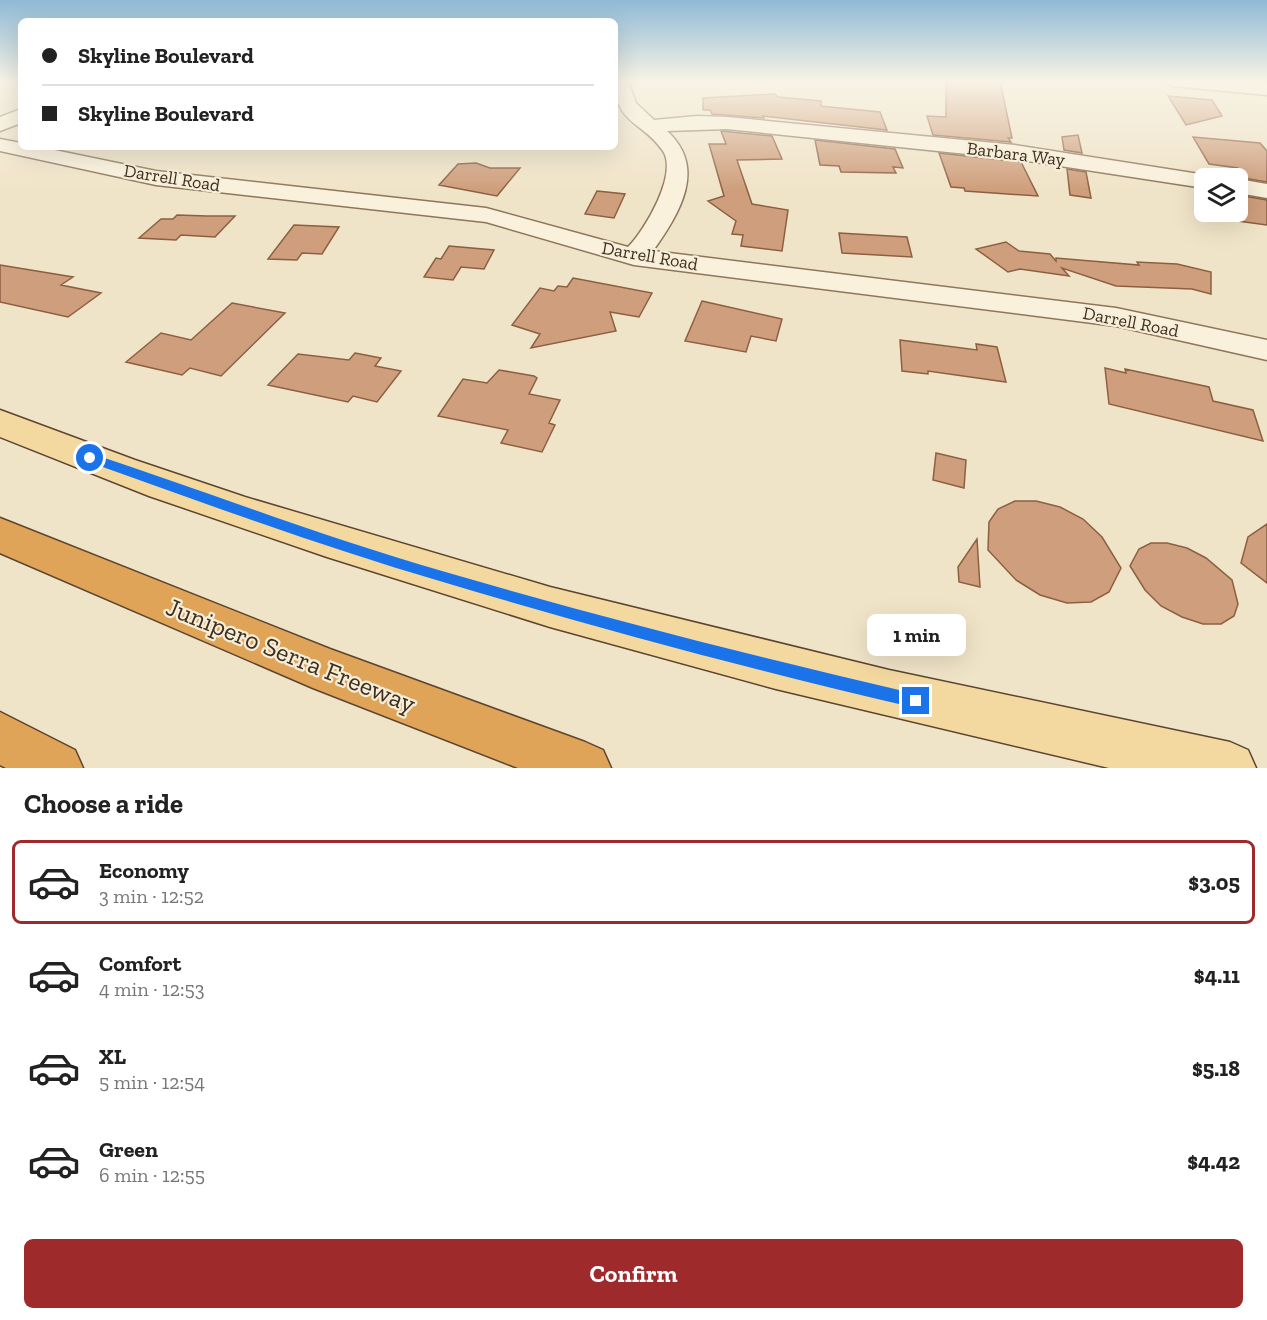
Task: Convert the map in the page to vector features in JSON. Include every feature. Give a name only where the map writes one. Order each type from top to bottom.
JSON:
[{"type":"highway","name":"Junipero Serra Freeway","points":[[0,535],[330,672],[585,768]]},
{"type":"highway","points":[[0,737],[57,768]]},
{"type":"main road","points":[[0,423],[130,473],[442,577],[792,672],[1230,768]]},
{"type":"street","points":[[0,125],[17,117]]},
{"type":"street","points":[[634,257],[656,232],[673,186],[678,163],[674,152],[636,117]]},
{"type":"street","name":"Barbara Way","points":[[648,127],[697,122],[727,123],[1016,152],[1194,179]]},
{"type":"street","name":"Darrell Road","points":[[0,145],[18,149]]},
{"type":"street","name":"Darrell Road","points":[[24,150],[156,178],[486,215],[525,224],[634,257],[1116,317],[1267,350]]},
{"type":"street","points":[[1248,188],[1267,191]]},
{"type":"building","points":[[770,117],[882,117],[887,130]]},
{"type":"building","points":[[927,117],[1008,117],[1012,138],[1008,138],[1011,142],[933,135]]},
{"type":"building","points":[[1181,117],[1219,117],[1186,125]]},
{"type":"building","points":[[721,131],[772,136],[782,159],[737,160],[752,204],[788,210],[782,251],[741,246],[743,235],[732,234],[736,221],[708,201],[724,196],[709,144],[726,144]]},
{"type":"building","points":[[1078,135],[1082,153],[1064,150],[1062,137]]},
{"type":"building","points":[[1193,137],[1260,143],[1267,151],[1267,182],[1248,179],[1248,168],[1209,164]]},
{"type":"building","points":[[815,140],[895,149],[903,168],[893,167],[896,173],[841,172],[839,166],[820,165]]},
{"type":"building","points":[[939,153],[1021,162],[1038,196],[965,191],[964,188],[951,187]]},
{"type":"building","points":[[476,163],[490,168],[520,168],[497,196],[439,185],[458,164]]},
{"type":"building","points":[[1067,169],[1086,172],[1091,198],[1070,195]]},
{"type":"building","points":[[597,191],[625,194],[614,218],[585,214]]},
{"type":"building","points":[[1248,197],[1267,200],[1267,225],[1245,222],[1248,222]]},
{"type":"building","points":[[177,215],[235,216],[215,237],[181,235],[176,240],[139,238],[161,219],[173,219]]},
{"type":"building","points":[[294,225],[339,227],[322,254],[302,253],[297,260],[268,259]]},
{"type":"building","points":[[839,233],[907,237],[912,257],[842,253]]},
{"type":"building","points":[[1006,242],[1019,251],[1050,254],[1056,261],[1056,258],[1139,265],[1137,262],[1177,264],[1211,272],[1211,294],[1192,289],[1116,286],[1062,268],[1069,276],[1020,269],[1008,272],[976,249]]},
{"type":"building","points":[[449,246],[494,250],[484,269],[461,267],[453,280],[424,277],[436,258],[441,259]]},
{"type":"building","points":[[0,265],[73,277],[61,285],[101,293],[68,317],[0,302]]},
{"type":"building","points":[[573,278],[652,293],[639,317],[610,312],[616,331],[531,348],[540,334],[512,325],[540,288],[554,291],[558,286],[567,287]]},
{"type":"building","points":[[702,301],[782,319],[776,341],[751,336],[746,352],[685,341]]},
{"type":"building","points":[[232,303],[285,313],[221,376],[190,368],[182,375],[126,362],[161,333],[191,340]]},
{"type":"building","points":[[900,340],[977,350],[976,344],[997,347],[1006,382],[928,371],[928,374],[902,371]]},
{"type":"building","points":[[355,353],[381,358],[375,366],[401,371],[377,402],[353,396],[348,402],[268,385],[298,354],[349,360]]},
{"type":"building","points":[[1105,368],[1126,373],[1125,369],[1209,387],[1213,401],[1253,410],[1263,441],[1109,404]]},
{"type":"building","points":[[499,370],[534,376],[537,378],[529,394],[560,400],[549,423],[555,425],[542,452],[501,443],[508,430],[438,416],[463,379],[487,383]]},
{"type":"building","points":[[936,453],[966,460],[964,488],[933,480]]},
{"type":"building","points":[[1015,501],[1036,501],[1060,507],[1083,519],[1102,537],[1121,568],[1109,592],[1091,602],[1067,603],[1040,595],[1016,580],[988,550],[989,522],[998,509]]},
{"type":"building","points":[[1267,524],[1267,583],[1241,563],[1248,537]]},
{"type":"building","points":[[977,539],[980,587],[959,582],[958,567]]},
{"type":"building","points":[[1151,543],[1167,543],[1187,548],[1206,558],[1232,580],[1238,604],[1234,616],[1221,624],[1203,624],[1182,617],[1161,606],[1145,590],[1130,566],[1139,549]]},
{"type":"route","points":[[90,458],[270,521],[442,577],[792,672],[916,701]]}]
